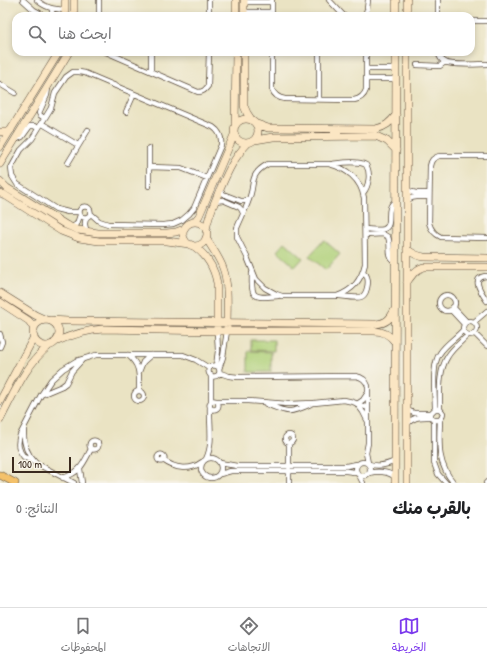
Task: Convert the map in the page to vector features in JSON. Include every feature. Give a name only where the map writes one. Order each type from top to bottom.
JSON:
[{"type":"main road","points":[[0,475],[15,483]]},
{"type":"street","points":[[37,0],[52,9],[62,12]]},
{"type":"street","points":[[65,0],[65,12]]},
{"type":"street","points":[[74,0],[74,12]]},
{"type":"street","points":[[99,0],[99,12]]},
{"type":"street","points":[[209,0],[209,12]]},
{"type":"street","points":[[236,0],[236,12]]},
{"type":"street","points":[[329,0],[340,12]]},
{"type":"street","points":[[366,12],[368,0]]},
{"type":"street","points":[[396,0],[396,12]]},
{"type":"street","points":[[407,0],[407,12]]},
{"type":"street","points":[[438,0],[438,12]]},
{"type":"street","points":[[27,1],[34,10],[38,12]]},
{"type":"street","points":[[244,12],[244,1],[272,1],[272,12]]},
{"type":"street","points":[[475,21],[487,21]]},
{"type":"street","points":[[0,147],[57,56]]},
{"type":"street","points":[[0,164],[67,56]]},
{"type":"street","points":[[115,56],[198,92],[206,90],[208,86],[209,56]]},
{"type":"street","points":[[151,56],[151,71]]},
{"type":"street","points":[[0,181],[7,188],[72,228],[98,233],[167,233],[184,228],[200,216],[234,135],[236,56]]},
{"type":"street","points":[[244,56],[244,106],[259,132],[255,140]]},
{"type":"street","points":[[272,56],[273,93],[276,96],[285,99],[358,99],[362,97],[366,90],[366,56]]},
{"type":"street","points":[[319,56],[319,99]]},
{"type":"street","points":[[395,480],[396,56]]},
{"type":"street","points":[[407,483],[408,56]]},
{"type":"street","points":[[440,56],[448,64],[487,64]]},
{"type":"street","points":[[417,65],[440,66],[445,62]]},
{"type":"street","points":[[366,70],[396,69]]},
{"type":"street","points":[[73,72],[82,72],[213,127],[220,136],[220,145],[194,208],[186,217],[173,224],[163,225],[108,224],[89,215],[83,217],[80,213],[56,209],[17,184],[12,179],[11,171],[13,163],[20,150],[30,141],[44,118],[52,105],[56,91],[66,77],[73,72]]},
{"type":"street","points":[[366,79],[396,79]]},
{"type":"street","points":[[0,84],[15,93]]},
{"type":"street","points":[[44,118],[39,112],[47,95],[48,87]]},
{"type":"street","points":[[126,112],[134,94]]},
{"type":"street","points":[[235,126],[240,120],[243,119],[268,128],[376,129],[387,125],[396,116]]},
{"type":"street","points":[[41,123],[78,145]]},
{"type":"street","points":[[15,140],[22,137],[30,126],[38,128]]},
{"type":"street","points":[[0,132],[8,132],[11,130]]},
{"type":"street","points":[[68,162],[88,130]]},
{"type":"street","points":[[234,135],[240,142],[248,144]]},
{"type":"street","points":[[218,369],[223,357],[227,331],[226,284],[223,267],[206,238],[206,230],[209,215],[220,190],[233,162],[242,149],[255,140],[273,137],[376,136],[387,141],[396,150]]},
{"type":"street","points":[[149,148],[149,186]]},
{"type":"street","points":[[487,156],[439,156],[430,163],[429,223],[436,235],[445,238],[487,238]]},
{"type":"street","points":[[282,296],[270,292],[256,279],[237,237],[237,228],[249,199],[253,182],[258,171],[268,164],[360,163],[366,165],[368,170],[367,188],[363,193]]},
{"type":"street","points":[[329,164],[342,168],[348,172],[357,181],[363,193],[365,229],[365,264],[363,272],[353,287],[345,293],[337,296]]},
{"type":"street","points":[[149,167],[181,168],[208,176],[216,176]]},
{"type":"street","points":[[407,189],[413,193],[430,195]]},
{"type":"street","points":[[220,190],[223,194],[241,201],[249,199]]},
{"type":"street","points":[[0,193],[61,231],[79,238],[98,241],[167,241],[190,245],[202,244],[206,238]]},
{"type":"street","points":[[407,201],[412,197],[430,195]]},
{"type":"street","points":[[216,201],[222,200],[239,207],[243,213]]},
{"type":"street","points":[[365,229],[385,228],[389,223],[390,206],[396,201]]},
{"type":"street","points":[[72,228],[77,224],[81,208],[84,207],[88,208],[89,215],[85,225],[89,232]]},
{"type":"street","points":[[194,222],[199,223],[206,230]]},
{"type":"street","points":[[184,228],[183,233],[185,241],[203,253],[214,270],[217,283],[218,369],[217,376],[215,377],[211,375]]},
{"type":"street","points":[[365,235],[386,235],[389,240],[390,256],[395,262]]},
{"type":"street","points":[[407,249],[417,256],[424,257],[487,258]]},
{"type":"street","points":[[407,282],[417,270],[424,266],[487,266]]},
{"type":"street","points":[[252,270],[252,288],[255,295],[260,298],[282,296],[363,296],[367,291],[368,277],[363,272]]},
{"type":"street","points":[[487,276],[481,277],[478,283],[478,287],[487,301]]},
{"type":"street","points":[[0,293],[35,315],[56,325],[59,332],[57,339],[38,356],[27,369],[0,420]]},
{"type":"street","points":[[395,294],[407,294]]},
{"type":"street","points":[[0,302],[25,318],[34,329]]},
{"type":"street","points":[[0,401],[34,337],[34,329],[42,320],[376,324],[383,323],[388,320],[395,309]]},
{"type":"street","points":[[452,309],[465,323]]},
{"type":"street","points":[[465,323],[472,321],[474,322],[487,310]]},
{"type":"street","points":[[454,483],[447,474],[440,456],[435,415],[444,365],[451,353],[468,335],[472,335],[474,333],[477,328],[474,322]]},
{"type":"street","points":[[446,483],[438,474],[434,463],[436,361],[443,350],[463,330],[465,323]]},
{"type":"street","points":[[34,337],[42,345],[53,343],[78,333],[95,330],[380,331],[386,333],[395,342]]},
{"type":"street","points":[[463,330],[468,335]]},
{"type":"street","points":[[474,333],[487,346]]},
{"type":"street","points":[[0,334],[2,342],[0,347]]},
{"type":"street","points":[[74,483],[24,457],[18,447],[18,441],[41,395],[51,380],[63,369],[76,361],[96,355],[183,355],[196,360],[209,368],[212,366],[229,376],[238,377],[360,376],[364,379],[368,386],[368,442],[366,457],[370,467],[364,483]]},
{"type":"street","points":[[128,355],[135,362],[139,372],[139,390]]},
{"type":"street","points":[[139,372],[143,362],[151,355]]},
{"type":"street","points":[[41,395],[66,383],[75,367],[84,359]]},
{"type":"street","points":[[135,362],[143,362]]},
{"type":"street","points":[[202,473],[201,466],[210,446],[209,404],[211,401],[211,375],[209,368]]},
{"type":"street","points":[[63,369],[70,374]]},
{"type":"street","points":[[51,380],[55,388]]},
{"type":"street","points":[[357,404],[366,397],[368,390]]},
{"type":"street","points":[[211,401],[248,401],[297,404],[344,400],[368,408]]},
{"type":"street","points":[[210,419],[219,405],[217,401]]},
{"type":"street","points":[[210,406],[212,409],[217,408],[230,401]]},
{"type":"street","points":[[262,402],[279,410],[289,412],[314,403]]},
{"type":"street","points":[[279,410],[281,403]]},
{"type":"street","points":[[297,404],[298,410]]},
{"type":"street","points":[[357,404],[368,421]]},
{"type":"street","points":[[395,410],[407,410],[414,413],[435,415]]},
{"type":"street","points":[[407,424],[415,418],[435,415]]},
{"type":"street","points":[[25,427],[25,446],[31,458],[36,463]]},
{"type":"street","points":[[289,443],[289,483]]},
{"type":"street","points":[[210,446],[222,467],[220,474]]},
{"type":"street","points":[[64,478],[80,469],[91,449]]},
{"type":"street","points":[[364,483],[356,469],[358,463],[367,450]]},
{"type":"street","points":[[189,468],[196,466],[209,458],[216,458]]},
{"type":"street","points":[[163,460],[173,466],[189,468],[202,473],[207,478],[209,483]]},
{"type":"street","points":[[212,483],[220,474],[231,470],[346,466],[364,461],[372,466],[383,466],[395,460]]},
{"type":"street","points":[[220,463],[237,466],[346,471],[354,472],[362,476],[375,472],[383,472],[389,473],[395,480]]},
{"type":"street","points":[[383,466],[383,472]]},
{"type":"street","points":[[80,469],[82,483]]},
{"type":"street","points":[[207,478],[216,478]]},
{"type":"green space","points":[[324,240],[340,254],[326,270],[309,256]]},
{"type":"green space","points":[[285,242],[303,258],[295,267],[277,251]]},
{"type":"green space","points":[[251,340],[274,340],[274,351],[251,350]]},
{"type":"green space","points":[[248,351],[271,352],[271,372],[248,372]]}]
